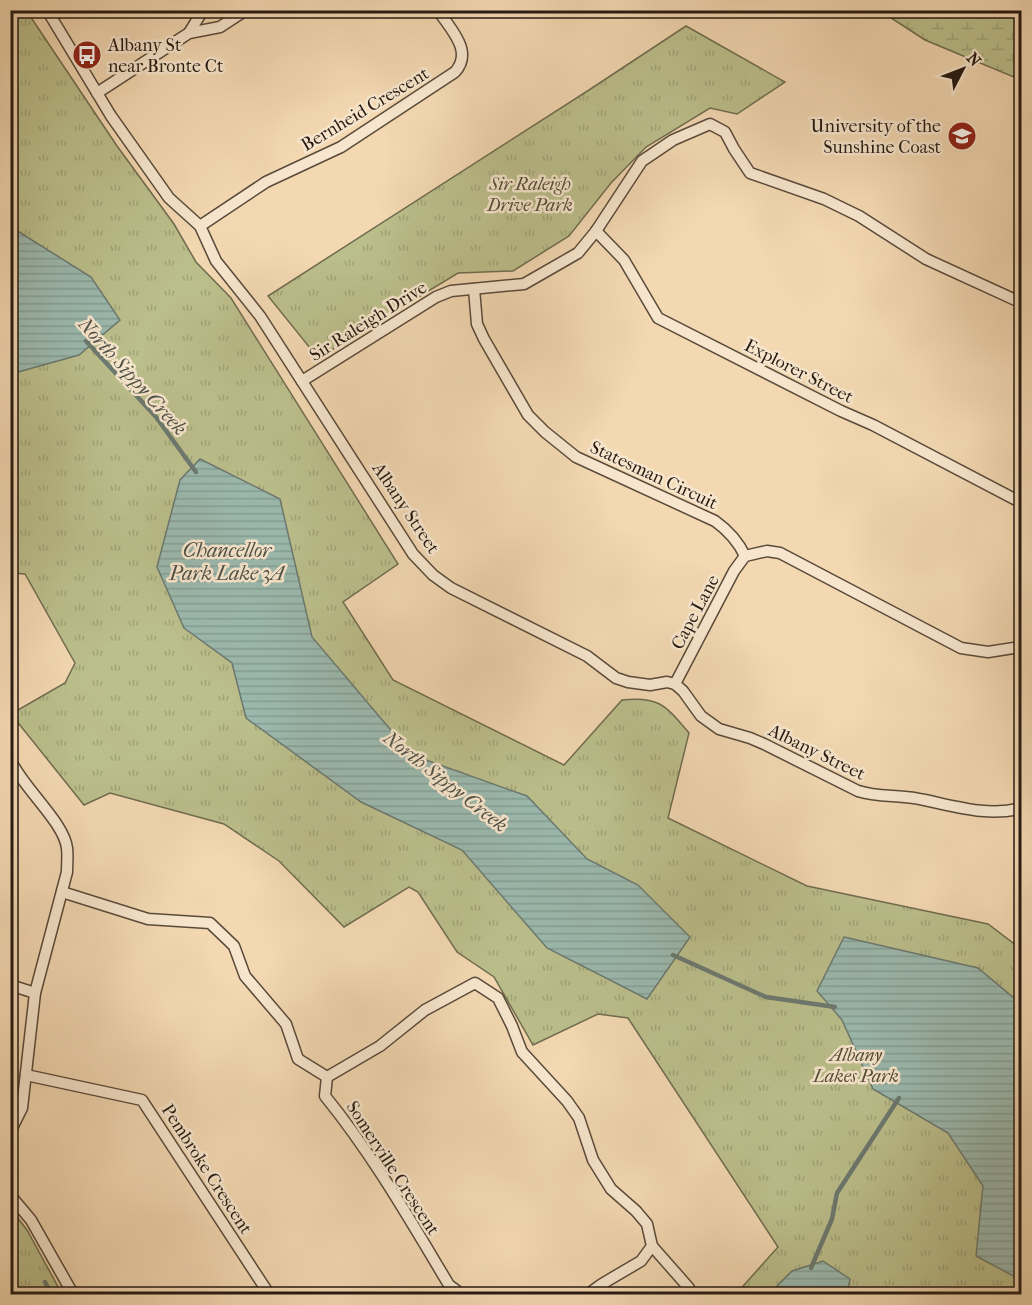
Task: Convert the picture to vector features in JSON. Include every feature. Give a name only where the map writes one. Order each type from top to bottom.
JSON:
[{"type":"street","name":"Albany Street","points":[[47,10],[111,116],[170,198],[200,226],[216,261],[260,316],[413,554],[433,575],[451,588],[587,656],[616,678],[651,685],[667,682],[675,684],[701,716],[719,729],[757,741],[858,791],[870,795],[911,798],[982,811],[1012,811],[1022,808]]},
{"type":"street","points":[[189,33],[203,10]]},
{"type":"street","points":[[97,93],[189,33],[220,27],[246,10]]},
{"type":"street","name":"Bernheid Crescent","points":[[200,226],[266,182],[341,147],[453,74],[461,64],[463,51],[438,10]]},
{"type":"street","name":"Sir Raleigh Drive","points":[[302,381],[436,297],[451,291],[524,284],[578,253],[596,231],[642,161],[673,140],[710,124],[725,132],[750,173],[824,199],[859,216],[926,259],[1022,303]]},
{"type":"street","name":"Explorer Street","points":[[596,231],[624,260],[658,318],[873,425],[1022,503]]},
{"type":"street","name":"Statesman Circuit","points":[[474,289],[477,324],[528,415],[576,457],[715,521],[729,531],[745,556]]},
{"type":"street","points":[[745,556],[767,551],[780,553],[961,648],[988,652],[1021,649]]},
{"type":"street","name":"Cape Lane","points":[[675,684],[734,571],[745,556]]},
{"type":"street","points":[[10,1132],[22,1108],[35,993],[67,872],[65,839],[11,764]]},
{"type":"street","points":[[62,892],[148,919],[210,922],[234,946],[245,976],[286,1024],[298,1059],[327,1077],[380,1046],[425,1011],[474,984],[498,998],[522,1052],[567,1101],[579,1118],[593,1160],[611,1189],[647,1224],[652,1246],[689,1288]]},
{"type":"street","points":[[10,985],[35,993]]},
{"type":"street","name":"Pembroke Crescent","points":[[26,1074],[142,1101],[268,1294]]},
{"type":"street","name":"Somerville Crescent","points":[[327,1077],[325,1096],[360,1140],[449,1285],[462,1294]]},
{"type":"street","points":[[10,1195],[32,1220],[73,1294]]},
{"type":"street","points":[[588,1294],[641,1261],[652,1246]]},
{"type":"green space","name":"Albany Lakes Park","points":[[26,10],[117,146],[174,224],[196,262],[231,298],[398,564],[343,602],[393,680],[564,765],[622,700],[635,699],[654,702],[668,710],[689,733],[668,818],[807,886],[988,924],[1021,949],[1021,1294],[736,1294],[778,1247],[628,1018],[598,1014],[533,1045],[494,977],[457,952],[418,892],[409,887],[344,927],[279,861],[224,824],[110,793],[84,805],[11,714],[65,683],[75,663],[25,574],[11,573],[10,11]]},
{"type":"green space","points":[[884,11],[1021,11],[1021,80],[925,40],[885,14]]},
{"type":"green space","name":"Sir Raleigh Drive Park","points":[[686,26],[785,82],[737,114],[710,108],[646,147],[611,183],[569,236],[513,271],[458,273],[325,354],[310,348],[268,296],[589,90]]},
{"type":"green space","points":[[10,1208],[27,1230],[62,1294],[11,1294]]},
{"type":"water","points":[[11,227],[91,277],[120,320],[79,355],[11,374]]},
{"type":"water","name":"Chancellor Park Lake 3A","points":[[200,459],[280,499],[312,637],[412,755],[527,796],[587,859],[638,885],[690,937],[647,999],[547,948],[462,850],[361,802],[246,718],[232,663],[184,628],[157,567],[180,480]]},
{"type":"water","points":[[844,937],[978,968],[1021,1004],[1021,1280],[976,1256],[983,1186],[948,1133],[873,1089],[842,1020],[817,991]]},
{"type":"water","points":[[823,1261],[850,1279],[847,1294],[769,1294],[792,1271]]},
{"type":"waterway","name":"North Sippy Creek","points":[[86,341],[156,417],[196,472]]},
{"type":"waterway","name":"North Sippy Creek","points":[[673,955],[766,997],[835,1007]]},
{"type":"waterway","points":[[811,1268],[832,1219],[837,1193],[899,1098]]},
{"type":"waterway","points":[[45,1282],[51,1294]]},
{"type":"place","name":"Albany St near Bronte Ct","points":[[87,55]]},
{"type":"place","name":"University of the Sunshine Coast","points":[[962,136]]}]
